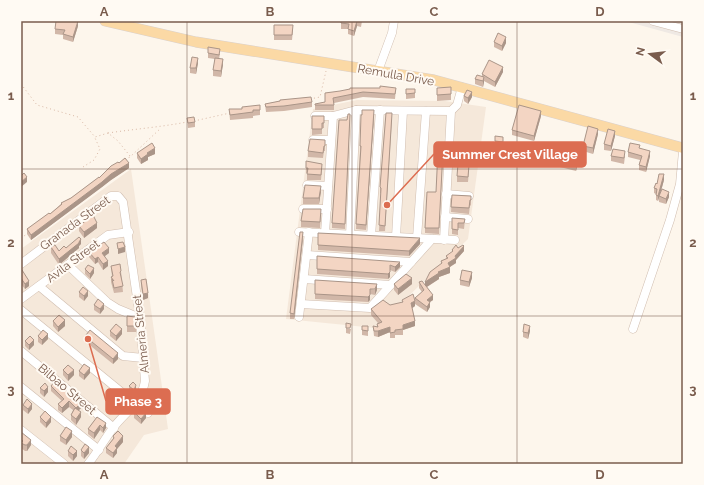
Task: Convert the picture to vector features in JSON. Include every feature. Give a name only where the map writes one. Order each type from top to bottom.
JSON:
[{"type":"main road","name":"Remulla Drive","points":[[105,21],[117,22],[196,42],[434,80],[683,150]]},
{"type":"street","points":[[378,72],[392,33],[394,21]]},
{"type":"street","points":[[653,21],[683,29]]},
{"type":"street","points":[[444,240],[451,112],[457,105],[462,87]]},
{"type":"street","points":[[315,116],[333,116],[356,110],[451,112]]},
{"type":"street","points":[[350,235],[356,110]]},
{"type":"street","points":[[371,236],[380,110]]},
{"type":"street","points":[[396,237],[403,110]]},
{"type":"street","points":[[417,238],[426,111]]},
{"type":"street","points":[[325,233],[328,186],[326,164],[331,140],[333,116]]},
{"type":"street","points":[[313,140],[331,140]]},
{"type":"street","points":[[633,329],[670,220],[680,184],[683,150]]},
{"type":"street","points":[[307,185],[328,186]]},
{"type":"street","points":[[446,194],[469,196]]},
{"type":"street","name":"Granada Street","points":[[21,264],[111,196],[118,196],[123,202],[128,232]]},
{"type":"street","points":[[303,209],[326,209]]},
{"type":"street","points":[[445,217],[468,219]]},
{"type":"street","name":"Avila Street","points":[[21,299],[108,235],[128,232]]},
{"type":"street","name":"Almeria Street","points":[[88,464],[114,428],[136,404],[144,390],[145,380],[140,318],[128,232]]},
{"type":"street","points":[[299,232],[455,240]]},
{"type":"street","points":[[299,317],[309,232]]},
{"type":"street","points":[[301,304],[370,308],[432,239]]},
{"type":"street","points":[[306,255],[411,262]]},
{"type":"street","points":[[68,265],[107,302],[118,309],[140,318]]},
{"type":"street","points":[[304,279],[390,285]]},
{"type":"street","points":[[39,286],[123,356],[143,358]]},
{"type":"street","points":[[21,310],[148,413]]},
{"type":"street","name":"Bilbao Street","points":[[21,351],[114,428]]},
{"type":"street","points":[[21,388],[99,450]]},
{"type":"street","points":[[21,430],[64,464]]},
{"type":"path","points":[[306,100],[320,97],[327,63]]},
{"type":"path","points":[[21,84],[37,105],[78,117],[95,138],[100,149],[94,160],[83,168]]},
{"type":"path","points":[[95,138],[108,133],[142,128],[162,127],[232,113]]},
{"type":"path","points":[[126,159],[162,127]]},
{"type":"path","points":[[108,133],[118,140],[130,157]]},
{"type":"path","points":[[21,238],[27,234]]},
{"type":"shaded area","points":[[625,21],[683,21],[683,37]]},
{"type":"shaded area","points":[[357,100],[445,101],[486,107],[468,239],[375,328],[286,319],[313,109]]},
{"type":"shaded area","points":[[131,169],[168,429],[144,435],[124,464],[21,464],[21,249]]},
{"type":"building","points":[[56,21],[78,21],[73,37],[63,34],[65,30],[55,29]]},
{"type":"building","points":[[341,21],[357,21],[354,31],[348,29],[349,24],[341,23]]},
{"type":"building","points":[[274,25],[293,25],[292,35],[274,35]]},
{"type":"building","points":[[498,33],[506,37],[502,46],[494,42]]},
{"type":"building","points":[[208,47],[220,49],[219,55],[208,53]]},
{"type":"building","points":[[192,57],[198,58],[196,68],[190,68]]},
{"type":"building","points":[[215,58],[223,59],[221,71],[213,70]]},
{"type":"building","points":[[489,60],[503,67],[495,82],[482,74]]},
{"type":"building","points":[[477,75],[484,77],[483,81],[475,79]]},
{"type":"building","points":[[380,86],[396,88],[395,94],[363,92],[333,98],[334,105],[315,105],[325,102],[325,93],[350,88],[380,88]]},
{"type":"building","points":[[451,87],[451,94],[437,95],[437,88]]},
{"type":"building","points":[[406,89],[415,89],[415,93],[406,94]]},
{"type":"building","points":[[467,90],[472,92],[468,98],[464,96]]},
{"type":"building","points":[[311,97],[312,102],[266,107],[265,104],[280,100]]},
{"type":"building","points":[[260,105],[260,110],[230,115],[229,109],[242,109],[242,107]]},
{"type":"building","points":[[519,105],[541,111],[534,136],[512,130]]},
{"type":"building","points":[[362,110],[374,110],[366,225],[356,224]]},
{"type":"building","points":[[386,113],[392,113],[385,226],[379,225],[380,187]]},
{"type":"building","points":[[348,114],[350,114],[345,224],[332,223],[339,120],[347,120]]},
{"type":"building","points":[[312,116],[324,116],[322,129],[312,129]]},
{"type":"building","points":[[194,117],[195,122],[188,123],[187,118]]},
{"type":"building","points":[[588,126],[598,129],[593,148],[583,146]]},
{"type":"building","points":[[608,129],[615,131],[611,146],[604,144]]},
{"type":"building","points":[[495,136],[503,137],[503,142],[495,141]]},
{"type":"building","points":[[310,139],[325,140],[323,153],[308,151]]},
{"type":"building","points":[[152,143],[155,148],[141,159],[137,153]]},
{"type":"building","points":[[630,143],[640,145],[639,148],[650,151],[646,167],[639,165],[642,156],[628,152]]},
{"type":"building","points":[[613,149],[625,151],[624,158],[611,156]]},
{"type":"building","points":[[438,150],[443,150],[439,228],[425,228],[427,192],[436,192]]},
{"type":"building","points":[[125,158],[129,163],[111,174],[31,235],[27,229],[49,213],[50,214],[62,204],[61,203],[71,198],[99,178],[111,166],[118,162],[119,163]]},
{"type":"building","points":[[306,161],[322,164],[321,175],[307,174],[308,168],[306,168]]},
{"type":"building","points":[[458,164],[469,165],[468,177],[457,176]]},
{"type":"building","points":[[24,173],[27,177],[21,182],[21,176]]},
{"type":"building","points":[[659,174],[664,174],[658,196],[656,195],[657,189],[654,188],[656,183],[657,184]]},
{"type":"building","points":[[305,185],[321,186],[319,198],[303,198]]},
{"type":"building","points":[[662,189],[669,192],[666,199],[659,196]]},
{"type":"building","points":[[452,195],[471,196],[469,208],[451,207]]},
{"type":"building","points":[[303,209],[321,209],[320,222],[301,221]]},
{"type":"building","points":[[93,215],[97,223],[84,232],[79,226]]},
{"type":"building","points":[[452,218],[465,219],[464,223],[458,223],[458,230],[452,229]]},
{"type":"building","points":[[300,232],[303,232],[294,314],[290,313]]},
{"type":"building","points":[[318,233],[420,238],[409,251],[318,245]]},
{"type":"building","points":[[79,237],[81,239],[79,243],[59,259],[51,247],[55,245],[59,251],[64,246],[66,248]]},
{"type":"building","points":[[104,242],[109,248],[102,253],[108,261],[103,264],[98,257],[95,259],[89,252]]},
{"type":"building","points":[[123,242],[125,247],[118,249],[117,243]]},
{"type":"building","points":[[456,245],[458,248],[463,245],[464,246],[455,256],[456,258],[448,263],[450,267],[438,272],[439,273],[425,282],[430,272],[442,263],[441,261],[448,258],[446,256],[453,251],[452,250]]},
{"type":"building","points":[[317,256],[400,262],[395,267],[390,265],[390,272],[388,274],[317,269]]},
{"type":"building","points":[[120,264],[123,286],[114,288],[112,279],[114,281],[111,277],[113,276],[111,266]]},
{"type":"building","points":[[88,265],[94,268],[90,274],[85,269]]},
{"type":"building","points":[[22,270],[29,281],[25,284],[21,278]]},
{"type":"building","points":[[462,270],[472,272],[469,282],[460,280]]},
{"type":"building","points":[[406,274],[412,278],[398,289],[394,284]]},
{"type":"building","points":[[146,279],[148,293],[143,294],[141,280]]},
{"type":"building","points":[[315,280],[377,284],[375,289],[370,289],[370,295],[368,297],[315,294]]},
{"type":"building","points":[[422,281],[433,295],[427,300],[430,302],[427,307],[415,298],[424,290],[419,282]]},
{"type":"building","points":[[83,287],[88,291],[84,296],[79,292]]},
{"type":"building","points":[[413,294],[415,301],[411,303],[415,321],[403,325],[403,329],[395,330],[395,332],[390,333],[390,327],[374,331],[373,326],[378,327],[377,324],[382,322],[371,309],[383,300],[390,305],[403,302],[402,300]]},
{"type":"building","points":[[98,299],[104,304],[100,309],[94,305]]},
{"type":"building","points":[[59,315],[65,320],[58,327],[53,321]]},
{"type":"building","points":[[127,316],[135,317],[136,326],[127,326]]},
{"type":"building","points":[[346,323],[351,324],[350,328],[346,328]]},
{"type":"building","points":[[116,324],[122,329],[116,336],[110,331]]},
{"type":"building","points":[[524,324],[530,326],[528,333],[523,332]]},
{"type":"building","points":[[362,326],[368,326],[368,331],[362,330]]},
{"type":"building","points":[[43,330],[48,334],[42,340],[38,336]]},
{"type":"building","points":[[90,330],[118,353],[113,359],[92,342],[86,335]]},
{"type":"building","points":[[30,336],[34,340],[29,345],[25,341]]},
{"type":"building","points":[[84,364],[90,368],[84,375],[79,371]]},
{"type":"building","points":[[68,365],[74,370],[68,375],[63,370]]},
{"type":"building","points":[[55,381],[81,403],[76,408],[69,401],[62,408],[58,404],[64,399],[51,386]]},
{"type":"building","points":[[133,382],[136,385],[134,390],[129,386]]},
{"type":"building","points":[[45,383],[48,387],[44,391],[40,388]]},
{"type":"building","points":[[27,399],[32,404],[28,409],[23,405]]},
{"type":"building","points":[[138,407],[146,413],[141,419],[134,412]]},
{"type":"building","points":[[75,408],[81,412],[76,419],[71,415]]},
{"type":"building","points":[[45,411],[51,417],[46,423],[40,417]]},
{"type":"building","points":[[97,417],[106,423],[103,428],[100,425],[94,433],[88,429]]},
{"type":"building","points":[[66,427],[72,431],[66,440],[60,436]]},
{"type":"building","points":[[118,431],[123,436],[115,446],[117,448],[113,453],[106,448],[114,438],[113,436]]},
{"type":"building","points":[[21,432],[31,440],[27,445],[21,443],[23,441],[21,439]]},
{"type":"building","points":[[85,444],[89,447],[84,453],[81,450]]},
{"type":"building","points":[[71,446],[77,451],[73,455],[68,451]]},
{"type":"place","name":"Summer Crest Village","points":[[387,205]]},
{"type":"place","name":"Phase 3","points":[[88,339]]}]
